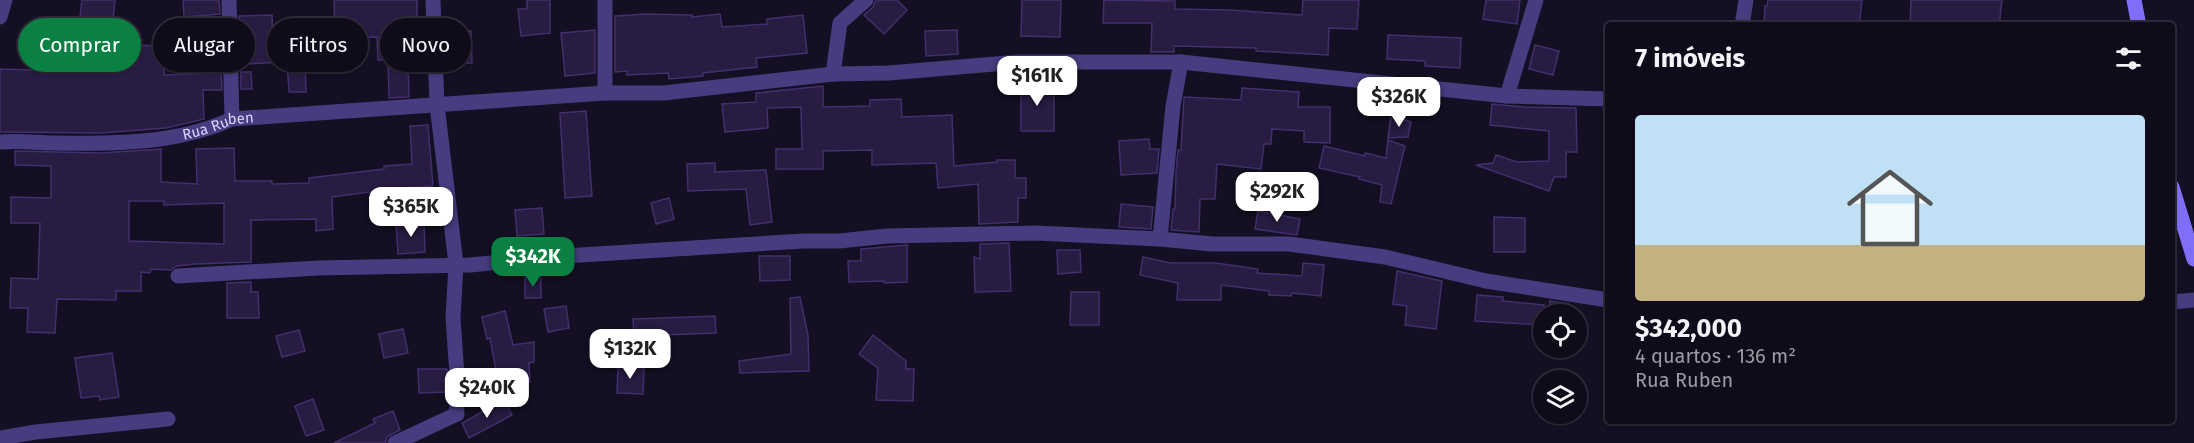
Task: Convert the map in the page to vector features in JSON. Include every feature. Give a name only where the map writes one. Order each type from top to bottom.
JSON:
[{"type":"main road","points":[[2134,0],[2138,22]]},
{"type":"main road","points":[[2175,197],[2194,259]]},
{"type":"street","points":[[0,17],[5,0]]},
{"type":"street","points":[[229,0],[232,119]]},
{"type":"street","points":[[395,443],[458,414],[453,318],[456,264],[437,105],[433,0]]},
{"type":"street","points":[[605,0],[605,93]]},
{"type":"street","points":[[833,74],[840,23],[866,0]]},
{"type":"street","points":[[1507,96],[1536,0]]},
{"type":"street","points":[[1743,22],[1746,0]]},
{"type":"street","name":"Rua Ruben","points":[[0,142],[123,144],[182,135],[218,126],[232,119],[605,93],[664,93],[833,74],[889,73],[1019,62],[1181,62],[1507,96],[1605,99]]},
{"type":"street","points":[[1160,239],[1173,106],[1181,62]]},
{"type":"street","points":[[177,276],[318,268],[470,265],[565,256],[803,241],[839,241],[888,236],[1036,233],[1212,244],[1289,244],[1385,257],[1486,281],[1605,300]]},
{"type":"street","points":[[2175,302],[2194,300]]},
{"type":"street","points":[[0,438],[168,418]]},
{"type":"building","points":[[82,0],[115,0],[113,18],[80,17]]},
{"type":"building","points":[[183,0],[219,0],[220,14],[184,17]]},
{"type":"building","points":[[334,0],[417,0],[417,18],[380,18],[380,60],[378,60],[377,37],[368,37],[368,18],[334,18]]},
{"type":"building","points":[[527,0],[550,0],[550,33],[521,36],[518,9],[527,9]]},
{"type":"building","points":[[876,0],[897,0],[907,10],[884,34],[864,15],[873,7]]},
{"type":"building","points":[[1022,0],[1061,0],[1060,37],[1021,36]]},
{"type":"building","points":[[1104,0],[1175,1],[1175,9],[1302,15],[1303,0],[1359,0],[1357,29],[1329,28],[1328,55],[1256,51],[1256,48],[1174,46],[1174,52],[1151,52],[1152,23],[1103,23]]},
{"type":"building","points":[[1486,0],[1520,0],[1517,24],[1483,19]]},
{"type":"building","points":[[1768,0],[1862,0],[1859,22],[1764,22],[1765,6]]},
{"type":"building","points":[[1911,0],[2002,0],[1999,22],[1910,22]]},
{"type":"building","points":[[720,14],[722,27],[767,24],[767,19],[803,15],[807,53],[756,58],[757,67],[703,73],[703,76],[669,79],[668,73],[627,75],[627,71],[615,72],[615,16],[692,15],[692,17]]},
{"type":"building","points":[[272,15],[272,18],[267,18],[267,63],[255,64],[255,18],[239,18],[239,16]]},
{"type":"building","points":[[595,30],[595,73],[565,76],[561,33]]},
{"type":"building","points":[[957,30],[958,54],[926,56],[925,31]]},
{"type":"building","points":[[1388,35],[1461,38],[1460,68],[1425,66],[1425,61],[1387,59]]},
{"type":"building","points":[[1535,45],[1559,51],[1553,75],[1529,69]]},
{"type":"building","points":[[141,46],[153,46],[153,72],[164,72],[164,75],[221,73],[222,90],[203,90],[204,119],[166,128],[100,133],[0,132],[0,69],[18,70],[18,72],[141,72]]},
{"type":"building","points":[[241,72],[251,72],[252,89],[241,89]]},
{"type":"building","points":[[288,72],[305,72],[306,92],[289,92]]},
{"type":"building","points":[[388,72],[408,72],[409,97],[389,98]]},
{"type":"building","points":[[1021,83],[1054,84],[1054,131],[1021,131]]},
{"type":"building","points":[[823,86],[823,107],[870,106],[870,100],[901,99],[902,117],[952,115],[954,166],[1015,160],[1015,178],[1026,178],[1026,198],[1018,198],[1018,222],[979,224],[978,184],[938,188],[936,163],[872,165],[872,150],[823,151],[823,169],[776,169],[776,149],[802,149],[801,107],[767,108],[768,128],[725,132],[722,104],[756,102],[756,93]]},
{"type":"building","points":[[1242,88],[1299,92],[1298,107],[1330,107],[1330,143],[1304,142],[1304,131],[1272,129],[1271,144],[1264,144],[1261,169],[1217,164],[1215,199],[1200,199],[1199,232],[1171,230],[1173,209],[1175,209],[1178,150],[1181,150],[1184,97],[1241,100]]},
{"type":"building","points":[[1492,104],[1576,108],[1577,152],[1566,152],[1566,177],[1554,177],[1549,191],[1476,165],[1493,163],[1496,155],[1517,162],[1549,161],[1549,131],[1490,125]]},
{"type":"building","points":[[586,111],[592,196],[565,198],[560,113]]},
{"type":"building","points":[[1391,115],[1411,122],[1408,137],[1388,138]]},
{"type":"building","points":[[428,125],[433,186],[404,188],[405,204],[385,205],[384,190],[332,197],[333,229],[316,231],[316,219],[251,220],[251,262],[195,264],[177,266],[171,270],[151,269],[150,273],[141,272],[141,291],[116,291],[116,300],[57,299],[55,333],[27,332],[28,308],[10,308],[11,278],[38,279],[40,223],[11,223],[11,197],[51,198],[51,166],[15,165],[15,151],[101,153],[161,149],[161,182],[197,184],[196,149],[234,148],[235,181],[272,181],[272,184],[309,183],[309,178],[412,164],[410,126]],"holes":[[[129,201],[164,201],[164,205],[224,203],[224,244],[129,241]]]},
{"type":"building","points":[[1149,139],[1150,149],[1159,149],[1157,173],[1121,175],[1119,141]]},
{"type":"building","points":[[1388,140],[1405,146],[1391,204],[1380,202],[1382,185],[1359,179],[1360,177],[1319,168],[1324,146],[1365,156],[1365,153],[1386,158]]},
{"type":"building","points":[[715,163],[715,172],[766,170],[772,222],[750,225],[746,189],[688,191],[687,164]]},
{"type":"building","points":[[1258,174],[1274,177],[1271,198],[1254,195]]},
{"type":"building","points":[[669,198],[674,219],[656,224],[651,203]]},
{"type":"building","points":[[1121,204],[1153,207],[1151,229],[1119,227]]},
{"type":"building","points":[[542,208],[544,234],[517,236],[515,210]]},
{"type":"building","points":[[1258,211],[1300,219],[1297,235],[1255,229]]},
{"type":"building","points":[[1494,217],[1525,218],[1525,252],[1494,252]]},
{"type":"building","points":[[424,222],[425,252],[398,254],[396,223]]},
{"type":"building","points":[[1009,243],[1011,291],[975,292],[974,257],[980,259],[980,244]]},
{"type":"building","points":[[907,245],[907,282],[849,282],[848,261],[861,261],[861,249]]},
{"type":"building","points":[[1057,250],[1080,250],[1081,272],[1058,274]]},
{"type":"building","points":[[759,256],[790,256],[790,280],[760,281]]},
{"type":"building","points":[[1143,257],[1171,263],[1216,263],[1258,269],[1257,273],[1302,276],[1303,263],[1324,265],[1321,296],[1292,293],[1291,296],[1269,295],[1269,291],[1221,285],[1221,300],[1177,300],[1178,283],[1140,275]]},
{"type":"building","points":[[1397,271],[1442,281],[1436,329],[1405,325],[1407,306],[1393,304]]},
{"type":"building","points":[[525,277],[541,277],[541,298],[525,298]]},
{"type":"building","points":[[251,282],[251,292],[258,292],[259,318],[227,318],[227,283]]},
{"type":"building","points":[[1071,292],[1099,292],[1099,325],[1070,325]]},
{"type":"building","points":[[1477,295],[1503,297],[1503,301],[1534,304],[1533,324],[1475,321]]},
{"type":"building","points":[[800,297],[808,335],[809,371],[740,373],[739,361],[791,354],[790,298]]},
{"type":"building","points":[[1550,301],[1569,304],[1550,304]]},
{"type":"building","points":[[566,306],[569,328],[548,332],[544,309]]},
{"type":"building","points":[[505,311],[513,345],[534,342],[534,362],[529,363],[530,382],[499,387],[490,338],[487,339],[482,317]]},
{"type":"building","points":[[715,316],[716,333],[634,336],[633,319]]},
{"type":"building","points":[[403,329],[408,353],[384,358],[379,334]]},
{"type":"building","points":[[299,330],[305,351],[282,357],[276,336]]},
{"type":"building","points":[[873,335],[906,361],[906,369],[914,369],[913,401],[876,400],[878,368],[859,354]]},
{"type":"building","points":[[112,353],[119,397],[100,400],[99,396],[81,398],[75,358]]},
{"type":"building","points":[[618,367],[644,368],[643,394],[617,393]]},
{"type":"building","points":[[418,369],[447,369],[447,392],[419,393]]},
{"type":"building","points":[[313,399],[324,430],[306,436],[295,406]]},
{"type":"building","points":[[504,400],[512,415],[469,438],[462,423]]},
{"type":"building","points":[[393,411],[400,430],[387,437],[385,443],[334,443],[375,423],[373,419]]}]
